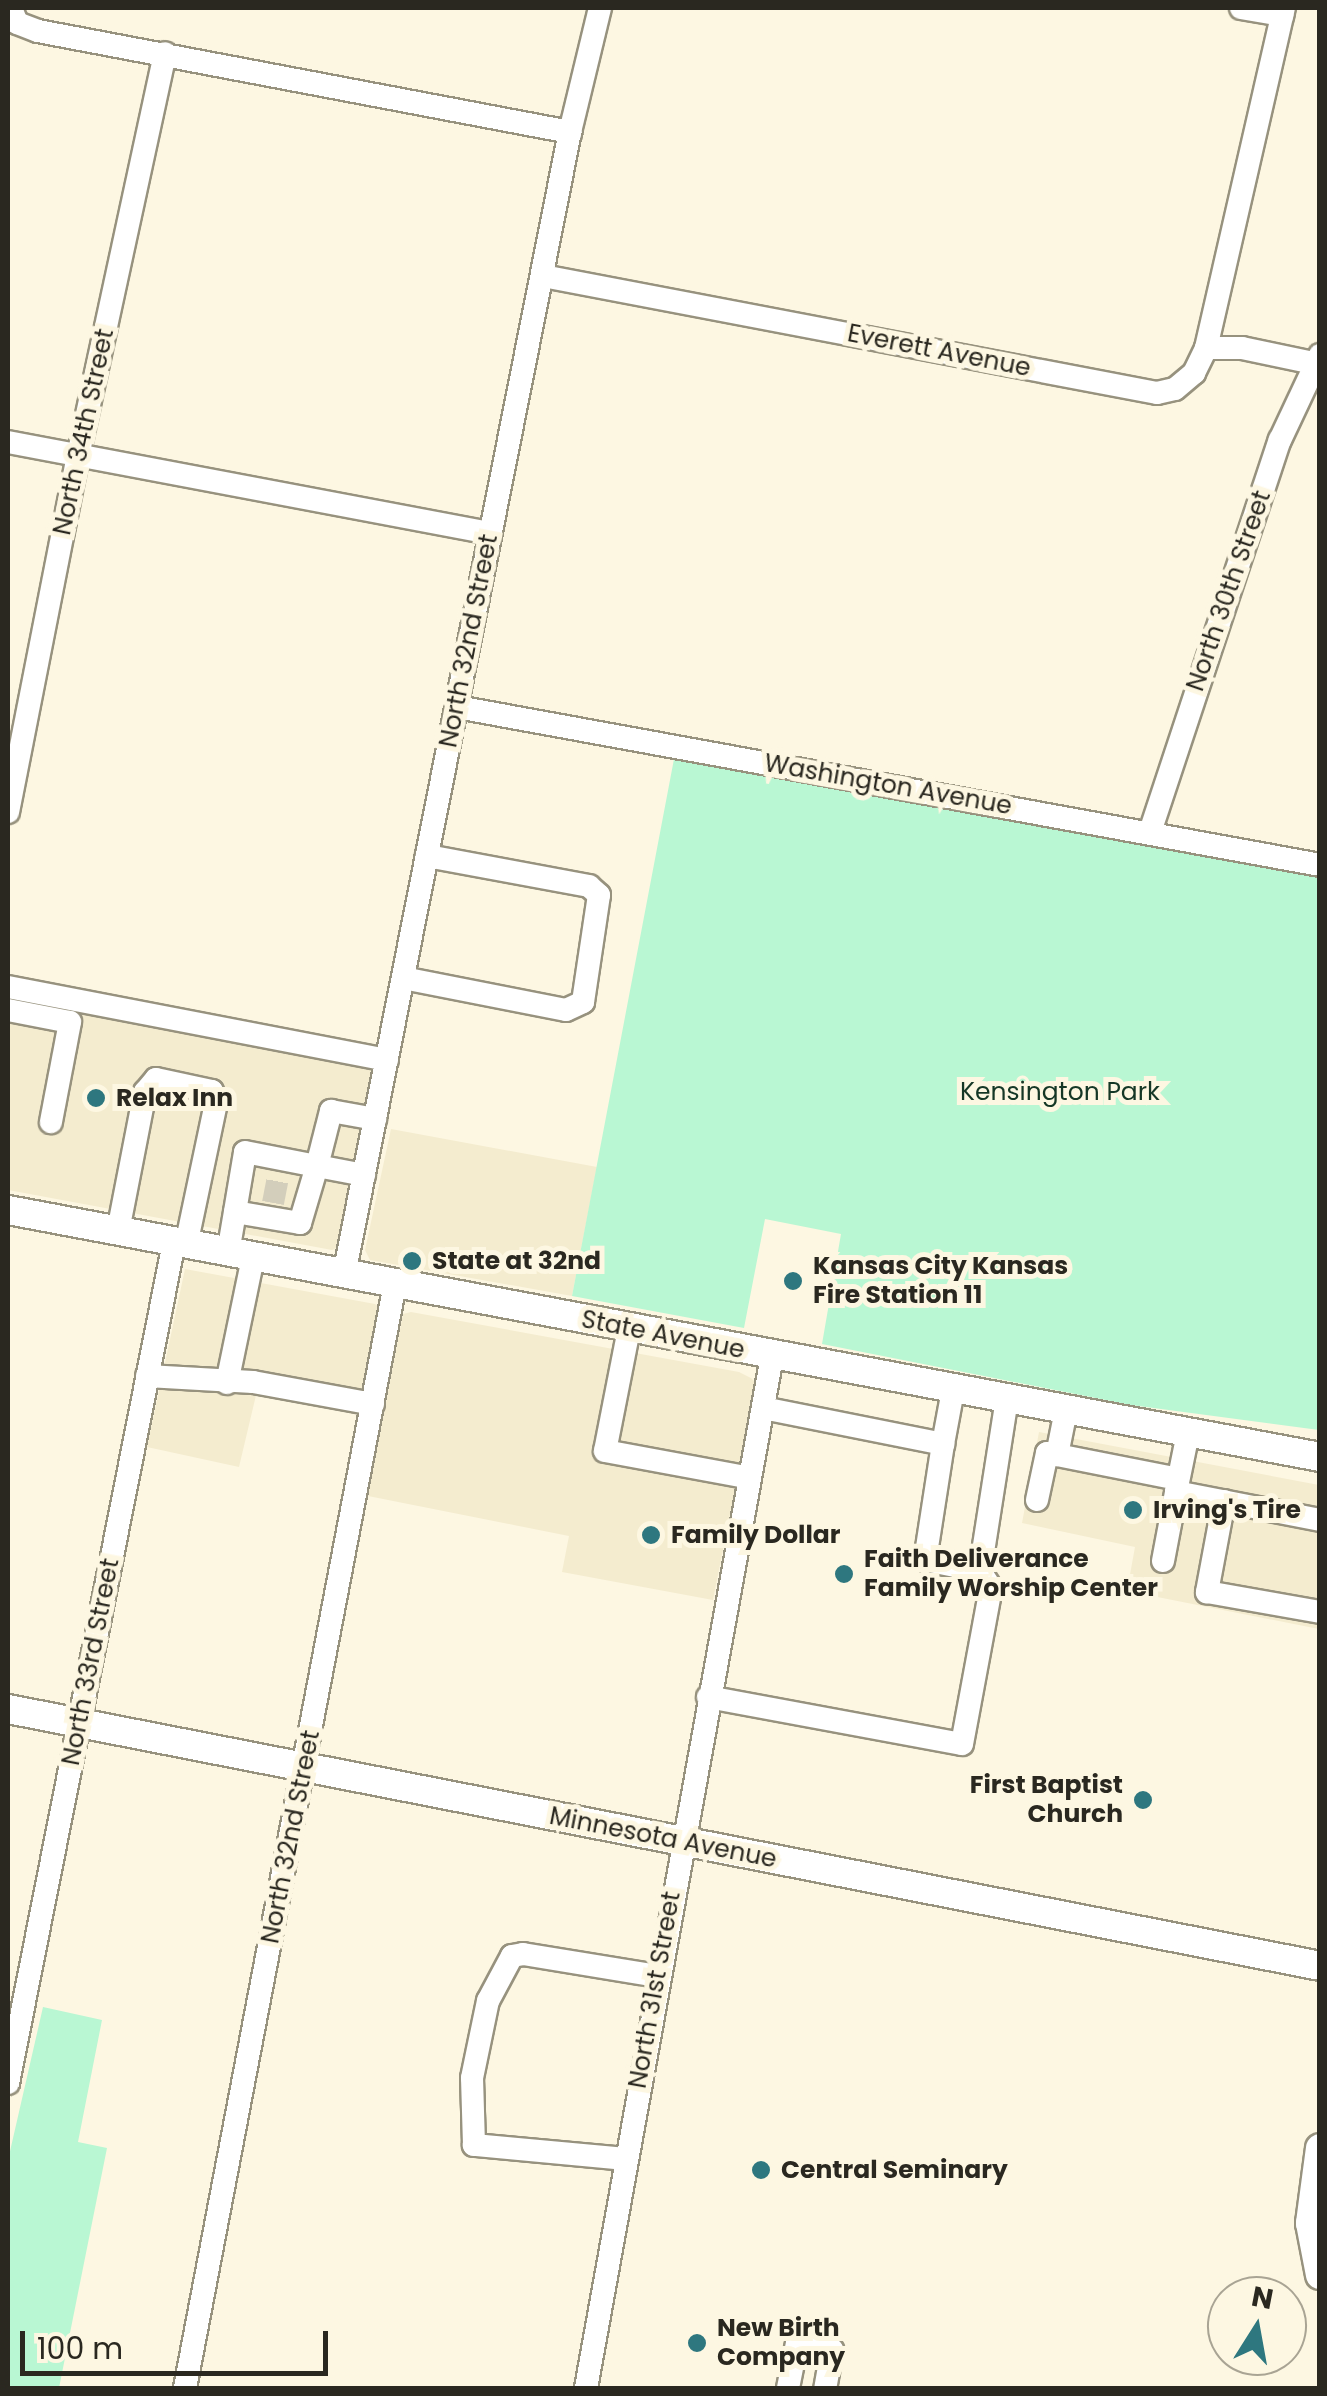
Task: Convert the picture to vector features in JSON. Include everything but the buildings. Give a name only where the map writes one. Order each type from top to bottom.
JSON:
[{"type":"main road","name":"State Avenue","points":[[8,1210],[1320,1457]]},
{"type":"main road","name":"Minnesota Avenue","points":[[8,1710],[1320,1966]]},
{"type":"main road","points":[[1320,2148],[1310,2223],[1320,2275]]},
{"type":"street","points":[[12,8],[17,23],[27,27],[570,132]]},
{"type":"street","name":"North 32nd Street","points":[[344,1275],[570,132],[600,8]]},
{"type":"street","points":[[1242,8],[1283,11],[1206,348],[1242,348],[1316,359]]},
{"type":"street","name":"North 34th Street","points":[[8,812],[78,456],[165,53]]},
{"type":"street","name":"Everett Avenue","points":[[543,276],[1157,393],[1175,389],[1194,373],[1206,348]]},
{"type":"street","name":"North 30th Street","points":[[1150,832],[1280,440],[1316,359]]},
{"type":"street","points":[[8,442],[489,533]]},
{"type":"street","name":"Washington Avenue","points":[[457,707],[1320,865]]},
{"type":"street","points":[[404,978],[566,1010],[583,1002],[599,894],[589,886],[428,856]]},
{"type":"street","points":[[8,987],[387,1060]]},
{"type":"street","points":[[8,1010],[70,1022],[51,1122]]},
{"type":"street","name":"North 33rd Street","points":[[8,2083],[147,1376],[216,1102],[212,1091],[156,1079],[145,1092],[118,1231]]},
{"type":"street","points":[[291,1265],[330,1111],[376,1119]]},
{"type":"street","points":[[227,1382],[240,1255],[235,1212],[245,1152],[281,1163],[364,1174]]},
{"type":"street","points":[[235,1212],[272,1211],[300,1223]]},
{"type":"street","name":"North 32nd Street","points":[[184,2388],[395,1284]]},
{"type":"street","points":[[629,1329],[606,1451],[750,1478]]},
{"type":"street","name":"North 31st Street","points":[[586,2388],[772,1356]]},
{"type":"street","points":[[147,1376],[253,1382],[373,1404]]},
{"type":"street","points":[[954,1390],[925,1560],[980,1571]]},
{"type":"street","points":[[708,1698],[962,1744],[991,1588],[980,1571],[1007,1399]]},
{"type":"street","points":[[763,1408],[943,1444]]},
{"type":"street","points":[[1057,1455],[1066,1410]]},
{"type":"street","points":[[1163,1561],[1188,1433]]},
{"type":"street","points":[[1037,1500],[1047,1453],[1224,1501],[1319,1518]]},
{"type":"street","points":[[1224,1501],[1207,1592],[1320,1612]]},
{"type":"street","points":[[626,2159],[474,2145],[472,2078],[488,2000],[512,1956],[523,1954],[658,1976]]},
{"type":"street","points":[[788,2388],[797,2343],[832,2350],[825,2388]]},
{"type":"shaded area","points":[[8,981],[376,1051],[339,1247],[332,1250],[8,1190]]},
{"type":"shaded area","points":[[391,1129],[597,1167],[572,1296],[370,1260],[365,1250]]},
{"type":"shaded area","points":[[185,1269],[375,1304],[382,1310],[361,1412],[257,1391],[239,1467],[147,1447]]},
{"type":"shaded area","points":[[411,1312],[739,1372],[751,1378],[756,1383],[713,1600],[562,1572],[569,1536],[368,1496],[403,1314]]},
{"type":"shaded area","points":[[1039,1432],[1319,1485],[1319,1629],[1127,1591],[1135,1547],[1022,1523]]},
{"type":"green space","name":"Kensington Park","points":[[674,759],[1319,876],[1319,1430],[1131,1405],[822,1344],[841,1234],[765,1219],[744,1328],[572,1296]]},
{"type":"green space","points":[[43,2007],[102,2020],[78,2142],[107,2148],[59,2388],[8,2388],[8,2160]]},
{"type":"tunnel","points":[[273,1203],[280,1166]]},
{"type":"place","name":"Relax Inn","points":[[96,1098]]},
{"type":"place","name":"State at 32nd","points":[[412,1261]]},
{"type":"place","name":"Kansas City Kansas Fire Station 11","points":[[793,1281]]},
{"type":"place","name":"Irving's Tire","points":[[1133,1510]]},
{"type":"place","name":"Family Dollar","points":[[651,1535]]},
{"type":"place","name":"Faith Deliverance Family Worship Center","points":[[844,1574]]},
{"type":"place","name":"First Baptist Church","points":[[1143,1800]]},
{"type":"place","name":"Central Seminary","points":[[761,2170]]},
{"type":"place","name":"New Birth Company","points":[[697,2343]]}]
